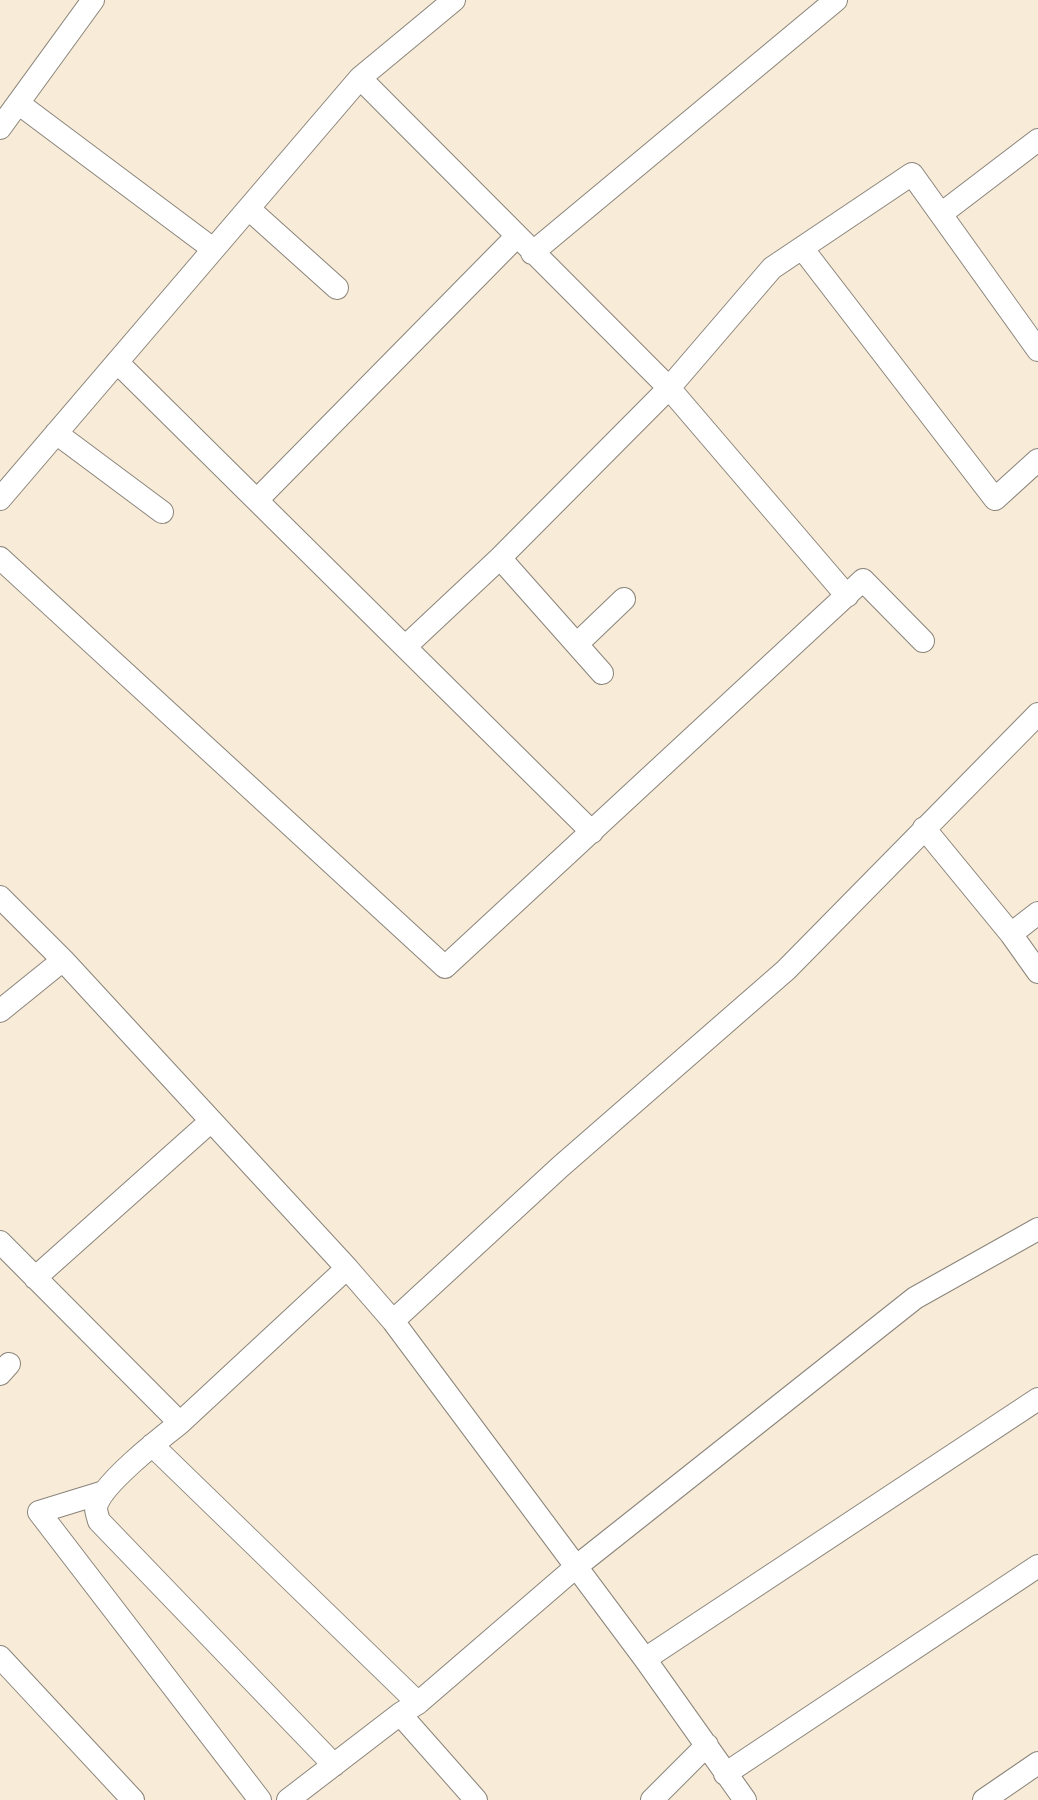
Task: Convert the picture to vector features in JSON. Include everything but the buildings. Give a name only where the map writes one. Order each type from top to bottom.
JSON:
[{"type":"street","points":[[0,128],[93,0]]},
{"type":"street","points":[[0,499],[360,78],[454,0]]},
{"type":"street","points":[[532,253],[836,0]]},
{"type":"street","points":[[360,78],[516,237],[669,388],[846,596]]},
{"type":"street","points":[[18,103],[214,249]]},
{"type":"street","points":[[941,214],[1038,140]]},
{"type":"street","points":[[405,647],[500,558],[669,388],[772,268],[912,174],[1038,350]]},
{"type":"street","points":[[249,209],[337,288]]},
{"type":"street","points":[[256,500],[516,237]]},
{"type":"street","points":[[802,248],[995,499],[1038,460]]},
{"type":"street","points":[[117,362],[592,832]]},
{"type":"street","points":[[56,433],[162,512]]},
{"type":"street","points":[[0,558],[445,967],[863,580],[923,641]]},
{"type":"street","points":[[500,558],[602,673]]},
{"type":"street","points":[[577,644],[624,599]]},
{"type":"street","points":[[393,1321],[560,1167],[786,970],[924,828],[1038,714]]},
{"type":"street","points":[[924,828],[1012,934],[1038,972]]},
{"type":"street","points":[[0,897],[63,960],[347,1268],[393,1321],[577,1566],[745,1800]]},
{"type":"street","points":[[1012,934],[1038,913]]},
{"type":"street","points":[[0,1011],[63,960]]},
{"type":"street","points":[[35,1278],[211,1121]]},
{"type":"street","points":[[288,1800],[409,1709],[577,1566],[915,1298],[1038,1229]]},
{"type":"street","points":[[0,1242],[180,1423]]},
{"type":"street","points":[[334,1766],[99,1521],[96,1508],[104,1492],[152,1445],[180,1423],[347,1268]]},
{"type":"street","points":[[645,1659],[1038,1399]]},
{"type":"street","points":[[152,1445],[409,1709],[476,1800]]},
{"type":"street","points":[[104,1492],[39,1512],[260,1800]]},
{"type":"street","points":[[725,1774],[1038,1566]]},
{"type":"street","points":[[0,1657],[133,1800]]},
{"type":"street","points":[[652,1800],[707,1746]]},
{"type":"street","points":[[984,1800],[1038,1763]]}]
